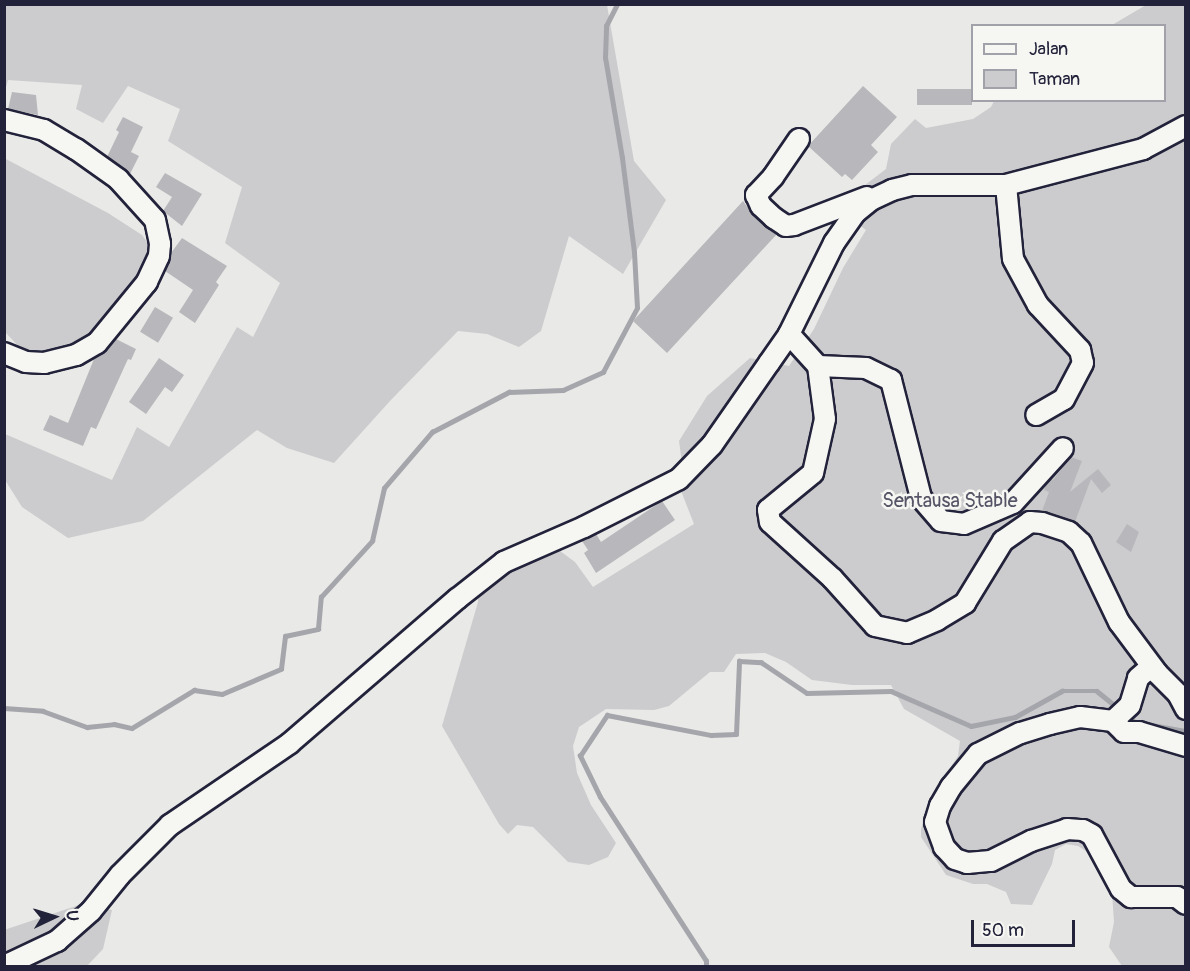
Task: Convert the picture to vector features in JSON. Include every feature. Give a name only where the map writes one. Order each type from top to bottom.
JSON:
[{"type":"street","points":[[4,120],[44,130],[76,149],[118,179],[155,220],[160,244],[159,256],[147,282],[97,343],[76,355],[44,363],[26,362],[4,353]]},
{"type":"street","points":[[799,140],[773,177],[756,195],[761,206],[780,224],[794,225],[868,196],[881,195],[912,185],[1006,184],[1143,149],[1185,126]]},
{"type":"street","points":[[1006,184],[1013,259],[1038,305],[1080,350],[1083,363],[1064,399],[1036,415]]},
{"type":"street","points":[[4,966],[57,941],[91,911],[120,875],[170,825],[290,743],[457,599],[504,562],[585,527],[679,479],[712,445],[789,334],[834,243],[855,213],[881,195]]},
{"type":"street","points":[[789,334],[818,366],[825,419],[813,473],[768,510],[770,522],[832,578],[874,626],[907,633],[937,620],[965,603],[1003,541],[1030,522],[1042,523],[1069,532],[1082,543],[1119,622],[1152,666],[1178,694],[1185,710]]},
{"type":"street","points":[[818,366],[866,368],[891,380],[921,498],[941,520],[964,524],[1013,503],[1063,448]]},
{"type":"street","points":[[1152,666],[1138,678],[1120,714],[1124,732],[1138,732],[1185,746]]},
{"type":"street","points":[[1120,714],[1080,717],[1050,724],[1020,734],[978,754],[951,787],[940,807],[935,822],[939,837],[955,859],[978,863],[991,861],[1067,829],[1083,830],[1092,835],[1121,889],[1131,897],[1177,897],[1185,904]]},
{"type":"green space","points":[[5,4],[607,5],[634,161],[666,200],[623,274],[569,236],[541,331],[519,347],[487,334],[458,331],[334,463],[287,448],[257,430],[143,521],[68,538],[22,507],[5,480],[5,434],[112,480],[137,427],[169,447],[237,327],[253,337],[280,283],[225,243],[242,187],[168,141],[180,109],[128,86],[103,123],[76,109],[82,85],[8,80],[5,91]]},
{"type":"green space","name":"Sentausa Stable","points":[[1146,5],[1185,5],[1185,966],[1122,966],[1109,947],[1114,922],[1112,893],[1089,853],[1078,846],[1066,844],[1055,850],[1052,864],[1032,905],[1011,904],[1006,892],[987,884],[973,884],[946,875],[921,837],[921,829],[931,797],[958,756],[960,741],[904,709],[891,685],[852,685],[812,680],[786,662],[765,653],[736,654],[724,672],[710,672],[669,706],[654,710],[606,709],[579,727],[573,746],[577,773],[591,805],[616,843],[608,857],[589,865],[568,862],[533,827],[517,825],[508,834],[499,824],[442,726],[478,602],[478,590],[522,561],[556,548],[575,562],[593,587],[694,524],[674,473],[682,463],[679,441],[707,396],[750,358],[789,366],[814,329],[843,268],[866,230],[843,213],[844,201],[886,169],[891,144],[915,119],[926,128],[973,119],[991,107],[994,102],[1166,102],[1166,24],[1114,24]]},
{"type":"green space","points":[[4,158],[108,213],[142,235],[150,246],[151,257],[125,298],[95,336],[56,355],[24,352],[5,332]]},
{"type":"green space","points":[[79,905],[112,910],[103,949],[87,966],[5,966],[4,930]]},
{"type":"building","points":[[863,86],[897,117],[871,145],[878,152],[852,180],[845,174],[842,177],[808,146]]},
{"type":"building","points":[[917,89],[971,89],[972,105],[917,105]]},
{"type":"building","points":[[12,92],[36,95],[38,115],[8,109]]},
{"type":"building","points":[[123,117],[143,127],[131,152],[139,156],[130,174],[107,157],[119,132],[116,130]]},
{"type":"building","points":[[165,173],[202,194],[182,226],[163,211],[172,197],[156,187]]},
{"type":"building","points":[[743,201],[753,215],[777,234],[667,353],[633,321]]},
{"type":"building","points":[[182,238],[227,266],[216,282],[219,285],[195,323],[179,312],[193,290],[165,271],[171,253]]},
{"type":"building","points":[[155,307],[173,318],[158,343],[140,332]]},
{"type":"building","points":[[116,339],[136,349],[131,360],[128,359],[96,429],[91,427],[83,446],[43,430],[50,415],[68,423],[94,359],[106,351]]},
{"type":"building","points":[[159,358],[184,375],[172,392],[165,387],[146,414],[129,402]]},
{"type":"building","points":[[1071,457],[1082,461],[1070,492],[1098,469],[1111,485],[1102,493],[1091,479],[1075,522],[1042,511],[1049,492],[1044,490],[1046,484],[1051,479],[1053,480]]},
{"type":"building","points":[[662,501],[675,520],[596,573],[584,553],[588,550],[582,541],[596,534],[601,542]]},
{"type":"building","points":[[1127,524],[1139,532],[1131,552],[1116,542]]},
{"type":"waterway","points":[[4,708],[43,711],[87,727],[114,724],[132,728],[194,690],[222,694],[281,669],[285,636],[318,629],[321,597],[372,541],[384,488],[432,432],[509,392],[563,390],[603,372],[637,308],[634,252],[622,158],[605,58],[606,26],[617,4]]},
{"type":"waterway","points":[[706,966],[706,961],[600,797],[580,756],[607,715],[711,735],[736,734],[739,661],[761,662],[807,693],[891,691],[971,726],[1015,717],[1062,691],[1097,691],[1118,708]]},
{"type":"waterway","points":[[1127,716],[1135,722],[1186,731]]}]
